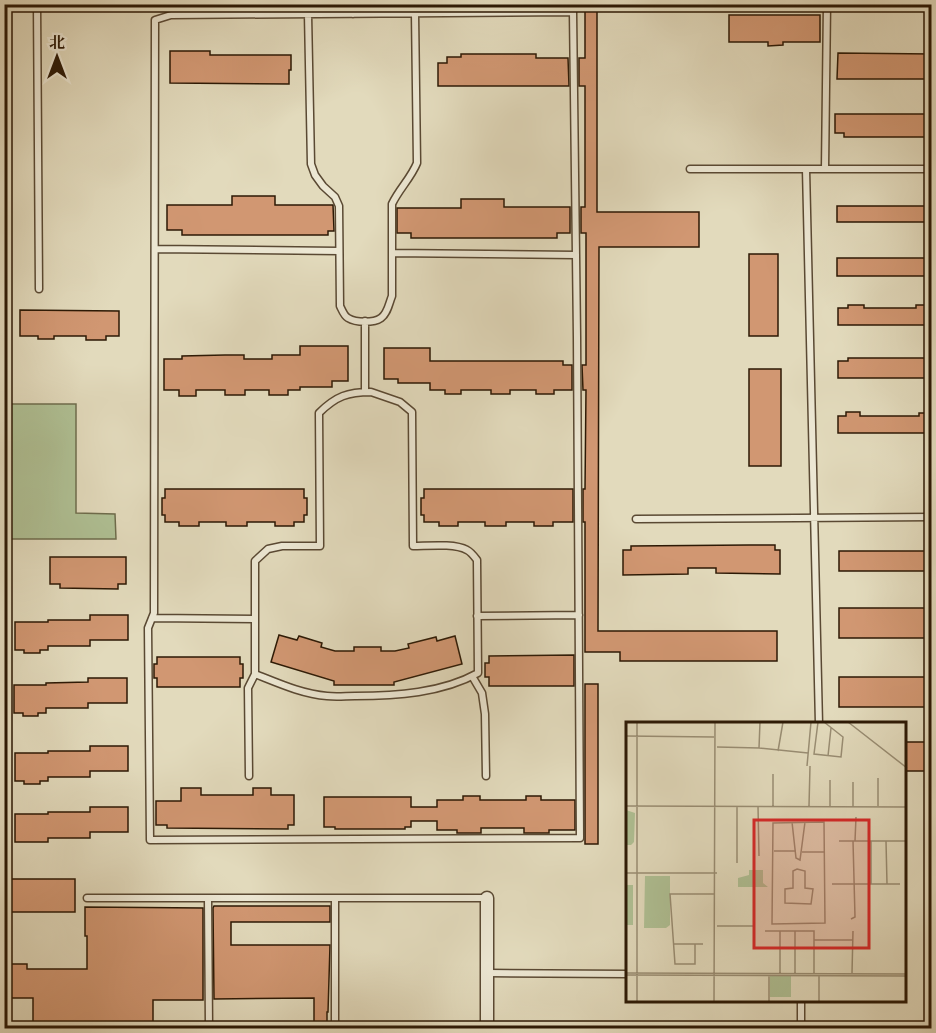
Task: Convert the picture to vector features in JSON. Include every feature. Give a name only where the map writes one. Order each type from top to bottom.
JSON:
[{"type":"street","points":[[487,898],[487,1029]]},
{"type":"lane","points":[[37,4],[39,289]]},
{"type":"lane","points":[[353,4],[353,14]]},
{"type":"lane","points":[[390,4],[390,13]]},
{"type":"lane","points":[[825,169],[827,4]]},
{"type":"lane","points":[[573,12],[580,838],[150,840],[148,628],[154,614],[155,20],[171,15],[390,13],[573,12]]},
{"type":"lane","points":[[308,14],[312,164],[315,175],[335,197],[339,206],[340,306],[346,317],[351,320],[371,321],[381,318],[387,311],[392,296],[392,204],[396,194],[412,176],[417,163],[415,13]]},
{"type":"lane","points":[[690,169],[932,169]]},
{"type":"lane","points":[[806,169],[819,722]]},
{"type":"lane","points":[[154,249],[339,251]]},
{"type":"lane","points":[[392,253],[576,255]]},
{"type":"lane","points":[[365,321],[365,392]]},
{"type":"lane","points":[[249,776],[248,688],[255,674],[255,561],[268,549],[282,546],[320,546],[319,412],[342,395],[365,392],[400,402],[412,412],[413,546],[462,548],[468,550],[477,560],[478,673],[464,680],[435,688],[401,694],[336,696],[291,688],[255,674]]},
{"type":"lane","points":[[636,519],[932,517]]},
{"type":"lane","points":[[477,615],[579,615]]},
{"type":"lane","points":[[152,618],[255,619]]},
{"type":"lane","points":[[472,676],[482,693],[486,714],[486,776]]},
{"type":"lane","points":[[87,898],[487,898]]},
{"type":"lane","points":[[208,898],[209,1029]]},
{"type":"lane","points":[[335,898],[335,1029]]},
{"type":"lane","points":[[487,973],[626,974]]},
{"type":"lane","points":[[801,1003],[801,1029]]},
{"type":"green space","points":[[5,404],[76,404],[76,513],[115,514],[116,539],[5,539]]},
{"type":"building","points":[[585,4],[597,4],[597,212],[699,212],[699,247],[599,247],[598,631],[777,631],[777,661],[620,661],[620,652],[585,652],[583,489],[585,489],[586,390],[583,390],[582,365],[586,365],[586,233],[581,233],[581,207],[585,207],[585,86],[579,86],[579,58],[585,58]]},
{"type":"building","points":[[729,15],[820,15],[820,42],[783,42],[783,45],[768,46],[768,42],[729,42]]},
{"type":"building","points":[[170,51],[210,51],[210,55],[291,55],[289,84],[170,83]]},
{"type":"building","points":[[838,53],[932,54],[932,79],[837,79]]},
{"type":"building","points":[[461,54],[536,54],[536,58],[568,58],[569,86],[438,86],[438,63],[447,63],[447,57],[461,57]]},
{"type":"building","points":[[835,114],[932,114],[932,137],[844,137],[844,133],[835,133]]},
{"type":"building","points":[[232,196],[275,196],[275,205],[333,205],[334,231],[328,231],[328,235],[182,235],[182,230],[167,230],[167,205],[232,205]]},
{"type":"building","points":[[461,199],[504,199],[504,207],[570,207],[570,233],[557,233],[557,238],[411,238],[411,233],[397,233],[397,208],[461,208]]},
{"type":"building","points":[[837,206],[932,206],[932,222],[837,222]]},
{"type":"building","points":[[749,254],[778,254],[778,336],[749,336]]},
{"type":"building","points":[[837,258],[932,258],[932,276],[837,276]]},
{"type":"building","points":[[848,305],[864,305],[864,308],[916,308],[916,305],[932,305],[932,325],[838,325],[838,308],[848,308]]},
{"type":"building","points":[[20,310],[119,311],[119,336],[106,336],[106,340],[86,340],[86,336],[54,336],[54,339],[38,339],[38,336],[20,336]]},
{"type":"building","points":[[300,346],[348,346],[348,381],[332,381],[332,387],[300,387],[300,390],[288,390],[288,395],[269,395],[269,390],[245,390],[245,395],[225,395],[225,390],[196,390],[196,396],[179,396],[179,390],[164,390],[164,359],[182,359],[182,356],[244,355],[244,359],[272,359],[272,355],[300,355]]},
{"type":"building","points":[[384,348],[430,348],[430,361],[563,361],[563,365],[572,365],[572,390],[554,390],[554,394],[536,394],[536,390],[510,390],[510,394],[491,394],[491,390],[461,390],[461,394],[445,394],[445,390],[430,390],[430,383],[398,383],[398,379],[384,379]]},
{"type":"building","points":[[848,358],[932,358],[932,378],[838,378],[838,361],[848,361]]},
{"type":"building","points":[[749,369],[781,369],[781,466],[749,466]]},
{"type":"building","points":[[846,412],[860,412],[860,416],[919,416],[919,413],[932,413],[932,433],[838,433],[838,416],[846,416]]},
{"type":"building","points":[[165,489],[304,489],[304,498],[307,498],[307,515],[304,515],[304,522],[294,522],[294,526],[275,526],[275,522],[247,522],[247,526],[226,526],[226,522],[199,522],[199,526],[179,526],[179,522],[165,522],[165,515],[162,515],[162,498],[165,498]]},
{"type":"building","points":[[424,489],[573,489],[573,522],[553,522],[553,526],[534,526],[534,522],[506,522],[506,526],[485,526],[485,522],[458,522],[458,526],[439,526],[439,522],[424,522],[424,515],[421,515],[421,498],[424,498]]},
{"type":"building","points":[[775,545],[775,550],[780,550],[780,574],[716,573],[716,568],[688,568],[688,574],[623,575],[623,550],[631,550],[631,546]]},
{"type":"building","points":[[839,551],[932,551],[932,571],[839,571]]},
{"type":"building","points":[[50,557],[126,557],[126,584],[118,584],[118,589],[60,588],[60,584],[50,584]]},
{"type":"building","points":[[839,608],[932,608],[932,638],[839,638]]},
{"type":"building","points":[[90,615],[128,615],[128,640],[90,640],[90,646],[48,646],[48,650],[40,650],[40,653],[24,653],[24,650],[15,650],[15,622],[90,620]]},
{"type":"building","points":[[279,635],[297,640],[299,636],[322,643],[321,647],[335,651],[354,651],[354,647],[381,647],[381,651],[395,651],[409,648],[408,644],[436,637],[437,641],[455,636],[462,664],[394,682],[394,685],[334,685],[334,681],[271,662]]},
{"type":"building","points":[[574,655],[574,686],[489,686],[489,677],[485,677],[485,663],[489,663],[489,656]]},
{"type":"building","points":[[157,657],[240,657],[240,664],[243,664],[243,678],[240,678],[240,687],[157,687],[157,678],[154,678],[154,664],[157,664]]},
{"type":"building","points":[[839,677],[932,677],[932,707],[839,707]]},
{"type":"building","points":[[88,678],[127,678],[127,703],[88,703],[88,708],[46,708],[46,713],[38,713],[38,716],[23,716],[23,713],[14,713],[14,685],[88,682]]},
{"type":"building","points":[[585,684],[598,684],[598,844],[585,844]]},
{"type":"building","points":[[906,742],[932,742],[932,771],[906,771]]},
{"type":"building","points":[[90,746],[128,746],[128,771],[90,771],[90,777],[48,777],[48,781],[40,781],[40,784],[24,784],[24,781],[15,781],[15,753],[90,751]]},
{"type":"building","points":[[181,788],[201,788],[201,795],[253,795],[253,788],[271,788],[271,795],[294,795],[294,825],[288,825],[288,829],[167,828],[167,825],[156,825],[156,801],[181,801]]},
{"type":"building","points":[[463,796],[480,796],[480,800],[526,800],[526,796],[541,796],[541,800],[575,800],[575,830],[524,833],[524,828],[481,828],[481,833],[457,833],[457,830],[437,830],[437,821],[411,821],[411,827],[405,827],[405,829],[324,827],[324,797],[411,797],[411,807],[437,807],[437,800],[463,800]]},
{"type":"building","points":[[90,807],[128,807],[128,832],[90,832],[90,838],[48,838],[48,842],[15,842],[15,814],[90,812]]},
{"type":"building","points":[[4,879],[75,879],[75,912],[8,912],[8,908],[4,908]]},
{"type":"building","points":[[214,906],[330,906],[330,922],[231,922],[231,945],[330,945],[327,1029],[314,1029],[314,998],[214,999]]},
{"type":"building","points":[[85,907],[203,908],[203,1000],[153,1000],[153,1029],[33,1029],[33,998],[4,998],[4,964],[27,964],[27,969],[87,969]]}]
